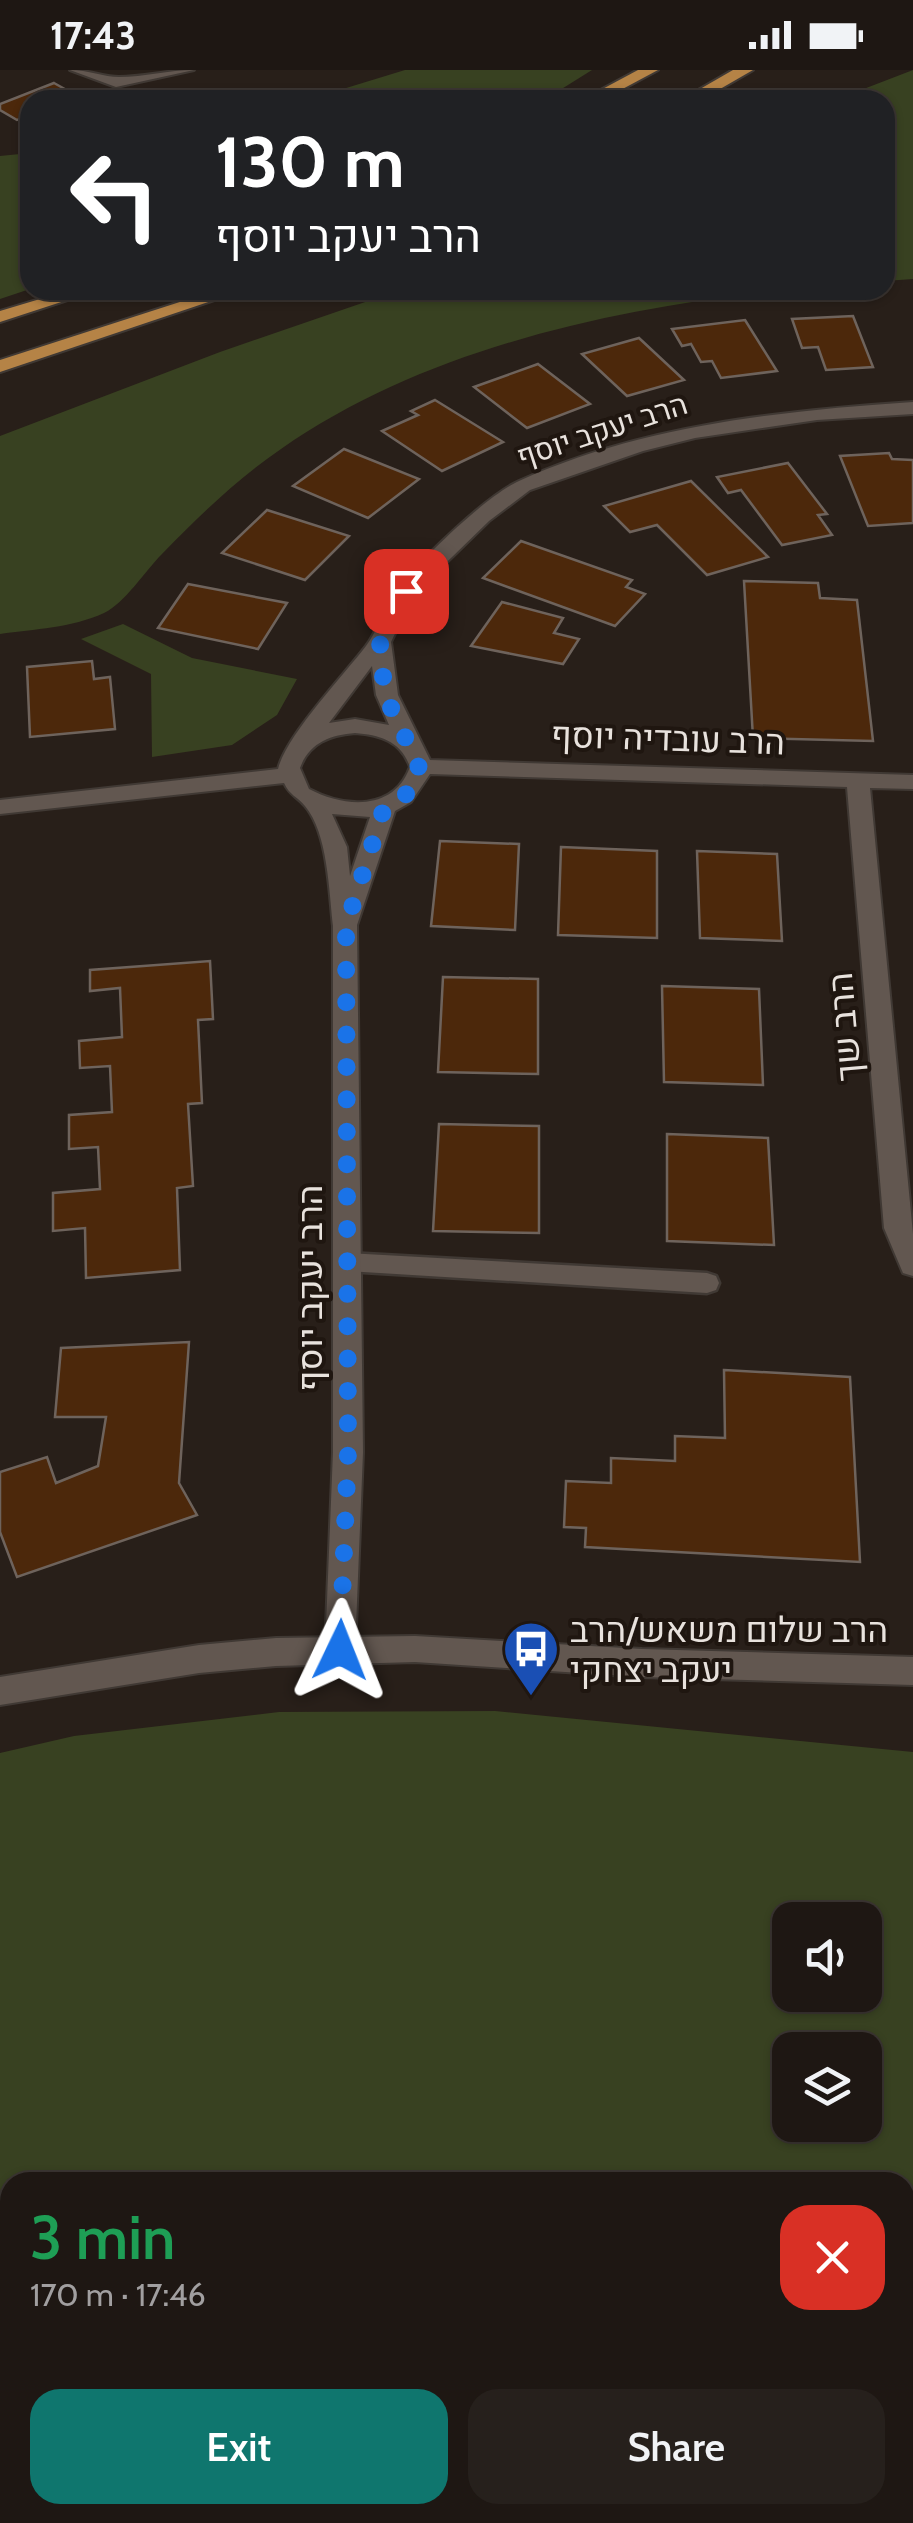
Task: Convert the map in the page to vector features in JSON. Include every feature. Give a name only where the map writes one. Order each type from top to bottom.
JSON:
[{"type":"main road","points":[[610,90],[650,70]]},
{"type":"main road","points":[[708,90],[746,70]]},
{"type":"main road","points":[[0,317],[56,300]]},
{"type":"main road","points":[[0,366],[203,300]]},
{"type":"street","points":[[78,70],[116,82],[186,70]]},
{"type":"street","name":"הרב יעקב יוסף","points":[[302,744],[380,642],[406,591],[482,517],[523,486],[636,446],[695,432],[817,414],[913,408]]},
{"type":"street","points":[[380,642],[387,695],[420,767],[408,792],[385,805],[354,810],[315,802],[300,793],[289,775],[290,762],[302,744],[325,731],[355,726],[386,731],[408,742]]},
{"type":"street","name":"הרב עובדיה יוסף","points":[[420,767],[913,782]]},
{"type":"street","points":[[0,807],[289,775]]},
{"type":"street","name":"הרב שך","points":[[858,779],[896,1228],[913,1266]]},
{"type":"street","name":"הרב יעקב יוסף","points":[[315,802],[335,847],[346,926],[348,1452],[340,1650]]},
{"type":"street","name":"הרב יעקב יוסף","points":[[346,926],[385,805]]},
{"type":"street","points":[[0,1691],[199,1659],[340,1650],[913,1671]]},
{"type":"lane","points":[[346,1262],[707,1283]]},
{"type":"green space","points":[[405,70],[592,70],[560,90],[340,90]]},
{"type":"green space","points":[[913,70],[913,279],[895,280],[895,90],[861,90]]},
{"type":"green space","points":[[20,154],[20,292],[0,299],[0,156]]},
{"type":"green space","points":[[371,300],[707,300],[587,322],[522,339],[396,384],[337,414],[249,473],[190,526],[112,608],[66,625],[0,634],[0,436],[220,352]]},
{"type":"green space","points":[[123,624],[192,658],[297,679],[277,715],[232,745],[152,757],[151,674],[81,639]]},
{"type":"green space","points":[[495,1711],[913,1752],[913,2172],[0,2172],[0,1753],[74,1736],[279,1712]]},
{"type":"building","points":[[54,83],[66,90],[36,90]]},
{"type":"building","points":[[20,96],[20,119],[0,110],[0,104]]},
{"type":"building","points":[[853,316],[873,367],[826,370],[818,347],[802,348],[792,319]]},
{"type":"building","points":[[745,320],[777,371],[721,378],[712,361],[701,362],[691,344],[682,346],[672,329]]},
{"type":"building","points":[[639,338],[684,380],[627,396],[582,354]]},
{"type":"building","points":[[538,364],[590,404],[527,428],[474,387]]},
{"type":"building","points":[[435,400],[503,442],[442,471],[382,431],[418,415],[411,411]]},
{"type":"building","points":[[344,449],[419,479],[368,518],[293,486]]},
{"type":"building","points":[[889,453],[892,459],[913,460],[913,523],[868,526],[840,456]]},
{"type":"building","points":[[788,463],[827,514],[818,515],[832,535],[782,545],[741,490],[728,493],[717,477]]},
{"type":"building","points":[[691,481],[768,557],[707,575],[657,525],[630,532],[604,506]]},
{"type":"building","points":[[267,510],[349,536],[305,580],[222,553]]},
{"type":"building","points":[[521,541],[632,580],[626,587],[645,594],[615,626],[483,578]]},
{"type":"building","points":[[744,581],[818,583],[820,598],[857,600],[873,741],[753,738]]},
{"type":"building","points":[[188,584],[287,603],[258,649],[158,628]]},
{"type":"building","points":[[502,602],[563,618],[554,633],[579,639],[563,664],[471,646]]},
{"type":"building","points":[[92,661],[94,679],[110,677],[115,729],[30,737],[27,667]]},
{"type":"building","points":[[440,841],[519,844],[515,930],[431,926]]},
{"type":"building","points":[[561,847],[657,851],[657,938],[558,935]]},
{"type":"building","points":[[697,851],[777,854],[782,941],[700,938]]},
{"type":"building","points":[[210,961],[213,1019],[198,1020],[202,1103],[188,1104],[193,1186],[177,1188],[180,1270],[86,1278],[85,1228],[53,1231],[53,1193],[100,1189],[98,1147],[69,1149],[69,1115],[112,1112],[110,1066],[80,1068],[79,1041],[122,1037],[120,988],[90,991],[90,970]]},
{"type":"building","points":[[443,977],[538,979],[538,1074],[438,1072]]},
{"type":"building","points":[[662,986],[759,989],[763,1085],[664,1082]]},
{"type":"building","points":[[439,1124],[539,1126],[539,1233],[433,1231]]},
{"type":"building","points":[[667,1134],[768,1138],[774,1245],[667,1241]]},
{"type":"building","points":[[189,1342],[179,1483],[197,1515],[17,1577],[0,1532],[0,1472],[47,1457],[56,1483],[98,1466],[106,1417],[55,1417],[61,1348]]},
{"type":"building","points":[[724,1370],[850,1377],[860,1562],[585,1547],[586,1528],[564,1527],[566,1481],[611,1483],[611,1458],[675,1461],[675,1436],[725,1438]]},
{"type":"place","name":"הרב שלום משאש/הרב יעקב יצחקי","points":[[531,1698]]},
{"type":"route","points":[[340,1650],[348,1452],[346,926],[385,805],[408,792],[420,774],[420,760],[391,706],[380,642],[406,591]]}]
